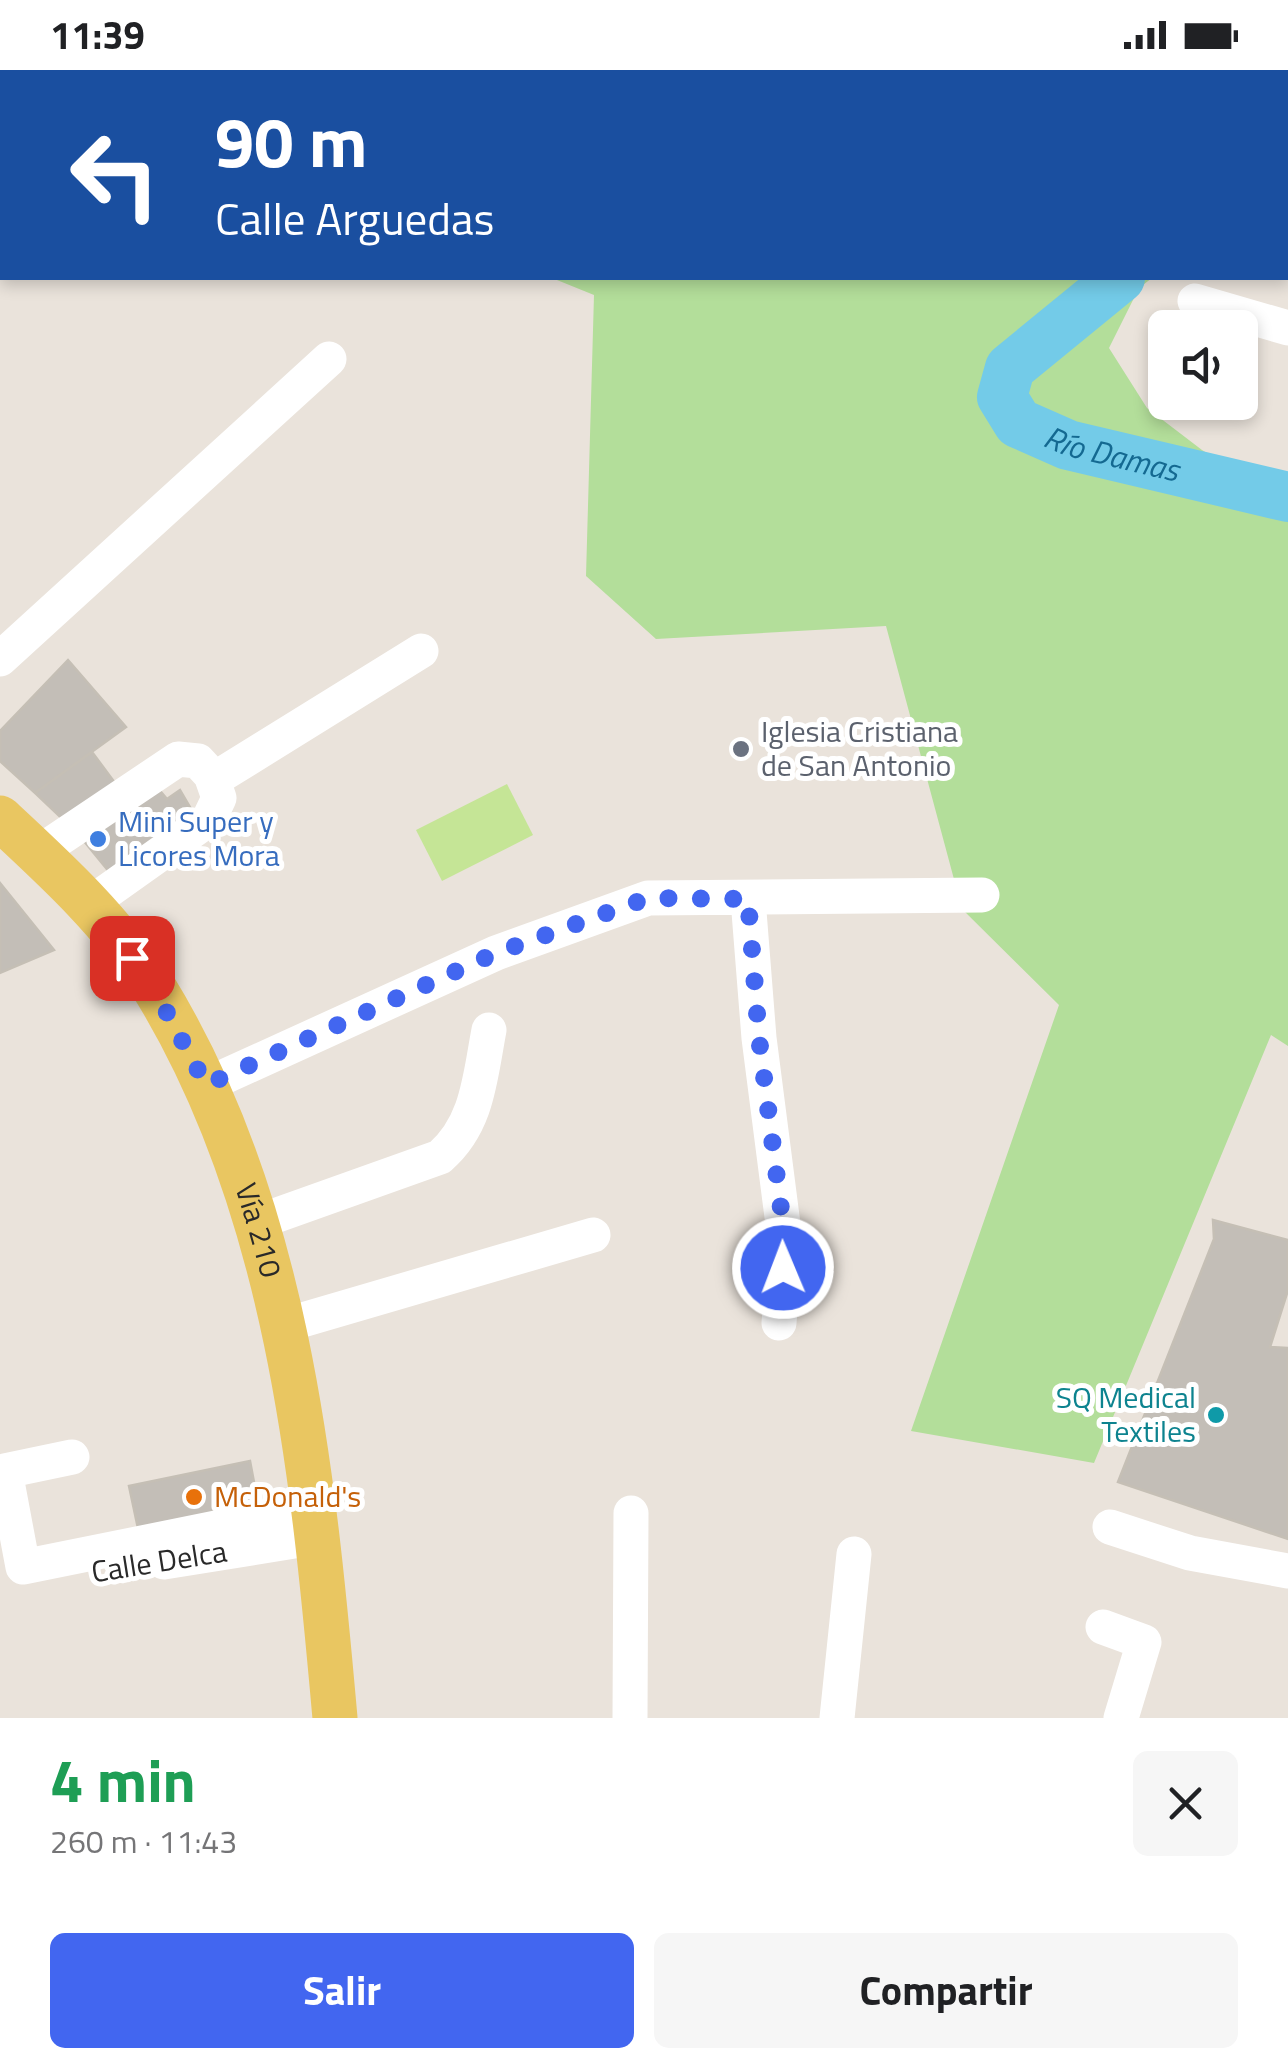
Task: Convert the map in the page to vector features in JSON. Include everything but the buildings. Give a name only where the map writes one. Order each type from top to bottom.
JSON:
[{"type":"main road","name":"Vía 210","points":[[0,818],[88,905],[152,985],[206,1085],[254,1223],[282,1326],[316,1523],[335,1718]]},
{"type":"street","points":[[1195,301],[1288,328]]},
{"type":"street","points":[[0,659],[329,359]]},
{"type":"street","points":[[213,780],[421,651]]},
{"type":"street","points":[[38,853],[178,759],[198,761],[213,780],[219,798],[209,819],[88,905]]},
{"type":"street","points":[[206,1085],[496,953],[648,898],[982,895]]},
{"type":"street","points":[[748,899],[759,1038],[785,1240],[779,1323]]},
{"type":"street","points":[[254,1223],[440,1157],[456,1144],[474,1107],[489,1030]]},
{"type":"street","points":[[282,1326],[593,1235]]},
{"type":"street","points":[[72,1457],[5,1471],[23,1567],[316,1523]]},
{"type":"street","points":[[630,1718],[631,1513]]},
{"type":"street","name":"Calle Delca","points":[[0,1587],[316,1523]]},
{"type":"street","points":[[1110,1527],[1190,1553],[1288,1571]]},
{"type":"street","points":[[837,1718],[854,1554]]},
{"type":"street","points":[[1103,1627],[1144,1642],[1121,1718]]},
{"type":"green space","points":[[557,280],[1149,280],[1139,288],[1109,348],[1148,409],[1148,420],[1163,420],[1232,469],[1288,476],[1288,1046],[1271,1035],[1094,1463],[911,1431],[1059,1005],[962,909],[886,626],[656,639],[586,576],[594,295]]},
{"type":"green space","points":[[507,784],[533,835],[442,881],[416,830]]},
{"type":"waterway","name":"Río Damas","points":[[1118,280],[1010,368],[1002,397],[1018,423],[1068,445],[1288,497]]},
{"type":"place","name":"Iglesia Cristiana de San Antonio","points":[[741,749]]},
{"type":"place","name":"Mini Super y Licores Mora","points":[[98,839]]},
{"type":"place","name":"SQ Medical Textiles","points":[[1216,1415]]},
{"type":"place","name":"McDonald's","points":[[194,1497]]},
{"type":"route","points":[[132,958],[152,985],[206,1085],[496,953],[648,898],[748,899],[759,1038],[785,1240],[783,1268]]}]
